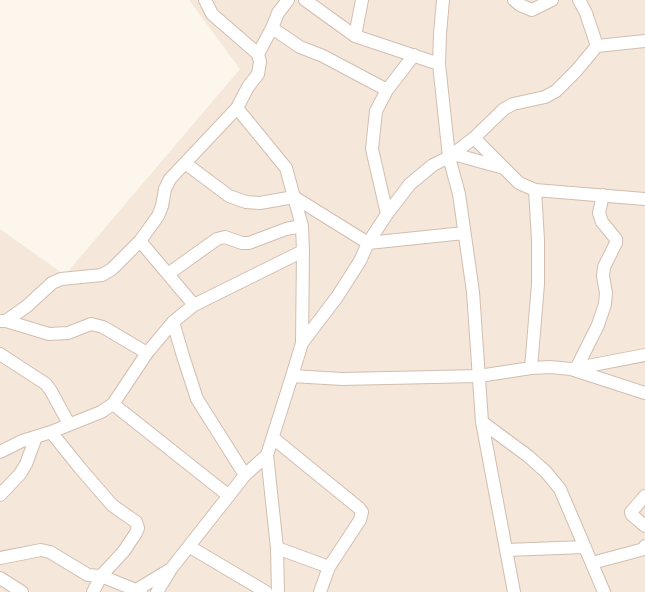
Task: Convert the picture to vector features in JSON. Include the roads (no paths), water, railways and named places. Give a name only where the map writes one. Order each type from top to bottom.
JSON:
[{"type":"street","points":[[3,321],[27,306],[52,283],[61,279],[102,275],[112,269],[140,242],[158,216],[162,206],[165,189],[170,179],[237,108],[248,87],[258,74],[260,62],[258,54],[212,14],[204,0]]},
{"type":"street","points":[[258,54],[278,13],[288,0]]},
{"type":"street","points":[[305,0],[355,36],[439,64]]},
{"type":"street","points":[[355,36],[362,0]]},
{"type":"street","points":[[443,0],[439,64],[451,156],[459,194],[473,292],[482,422],[514,592]]},
{"type":"street","points":[[514,0],[520,5],[532,10],[552,0]]},
{"type":"street","points":[[579,0],[586,13],[597,46]]},
{"type":"street","points":[[272,28],[300,47],[323,56],[387,90]]},
{"type":"street","points":[[302,343],[336,297],[360,261],[368,243],[387,214],[410,184],[433,165],[451,156],[474,138],[512,104],[545,97],[556,91],[576,71],[597,46],[645,41]]},
{"type":"street","points":[[387,214],[372,149],[376,111],[387,90],[414,56]]},
{"type":"street","points":[[237,108],[286,168],[302,226],[302,343],[268,455],[277,548],[278,592]]},
{"type":"street","points":[[474,138],[519,183],[535,190],[645,199]]},
{"type":"street","points":[[451,156],[504,168]]},
{"type":"street","points":[[185,163],[229,196],[246,202],[260,203],[294,197],[368,243],[464,233]]},
{"type":"street","points":[[531,368],[538,284],[538,240],[535,190]]},
{"type":"street","points":[[574,369],[601,318],[606,293],[603,276],[604,267],[616,243],[616,239],[602,222],[599,213],[603,195]]},
{"type":"street","points":[[168,274],[217,239],[225,237],[242,243],[249,243],[286,229],[302,226]]},
{"type":"street","points":[[140,242],[194,305]]},
{"type":"street","points":[[0,452],[22,441],[51,432],[101,412],[113,404],[147,353],[173,322],[194,305],[303,252]]},
{"type":"street","points":[[3,321],[49,334],[68,333],[91,324],[103,327],[147,353]]},
{"type":"street","points":[[173,322],[196,399],[245,475]]},
{"type":"street","points":[[0,354],[46,384],[69,424]]},
{"type":"street","points":[[574,369],[645,355]]},
{"type":"street","points":[[292,376],[342,379],[479,376],[531,368],[550,367],[574,369],[645,393]]},
{"type":"street","points":[[113,404],[229,496]]},
{"type":"street","points":[[482,422],[528,456],[546,472],[560,490],[604,592]]},
{"type":"street","points":[[51,432],[112,505],[136,522],[138,528],[124,551],[101,576],[93,592]]},
{"type":"street","points":[[0,495],[20,474],[26,464],[36,437]]},
{"type":"street","points":[[273,438],[362,512],[360,520],[329,567],[320,592]]},
{"type":"street","points":[[157,592],[171,569],[190,547],[245,475],[268,455]]},
{"type":"street","points":[[645,496],[631,512],[632,515],[645,526]]},
{"type":"street","points":[[190,547],[266,592]]},
{"type":"street","points":[[277,548],[329,567]]},
{"type":"street","points":[[506,550],[585,548]]},
{"type":"street","points":[[592,563],[645,549]]},
{"type":"street","points":[[0,558],[41,550],[50,552],[88,575],[101,576],[136,591],[171,569]]},
{"type":"street","points":[[0,578],[22,592]]}]
